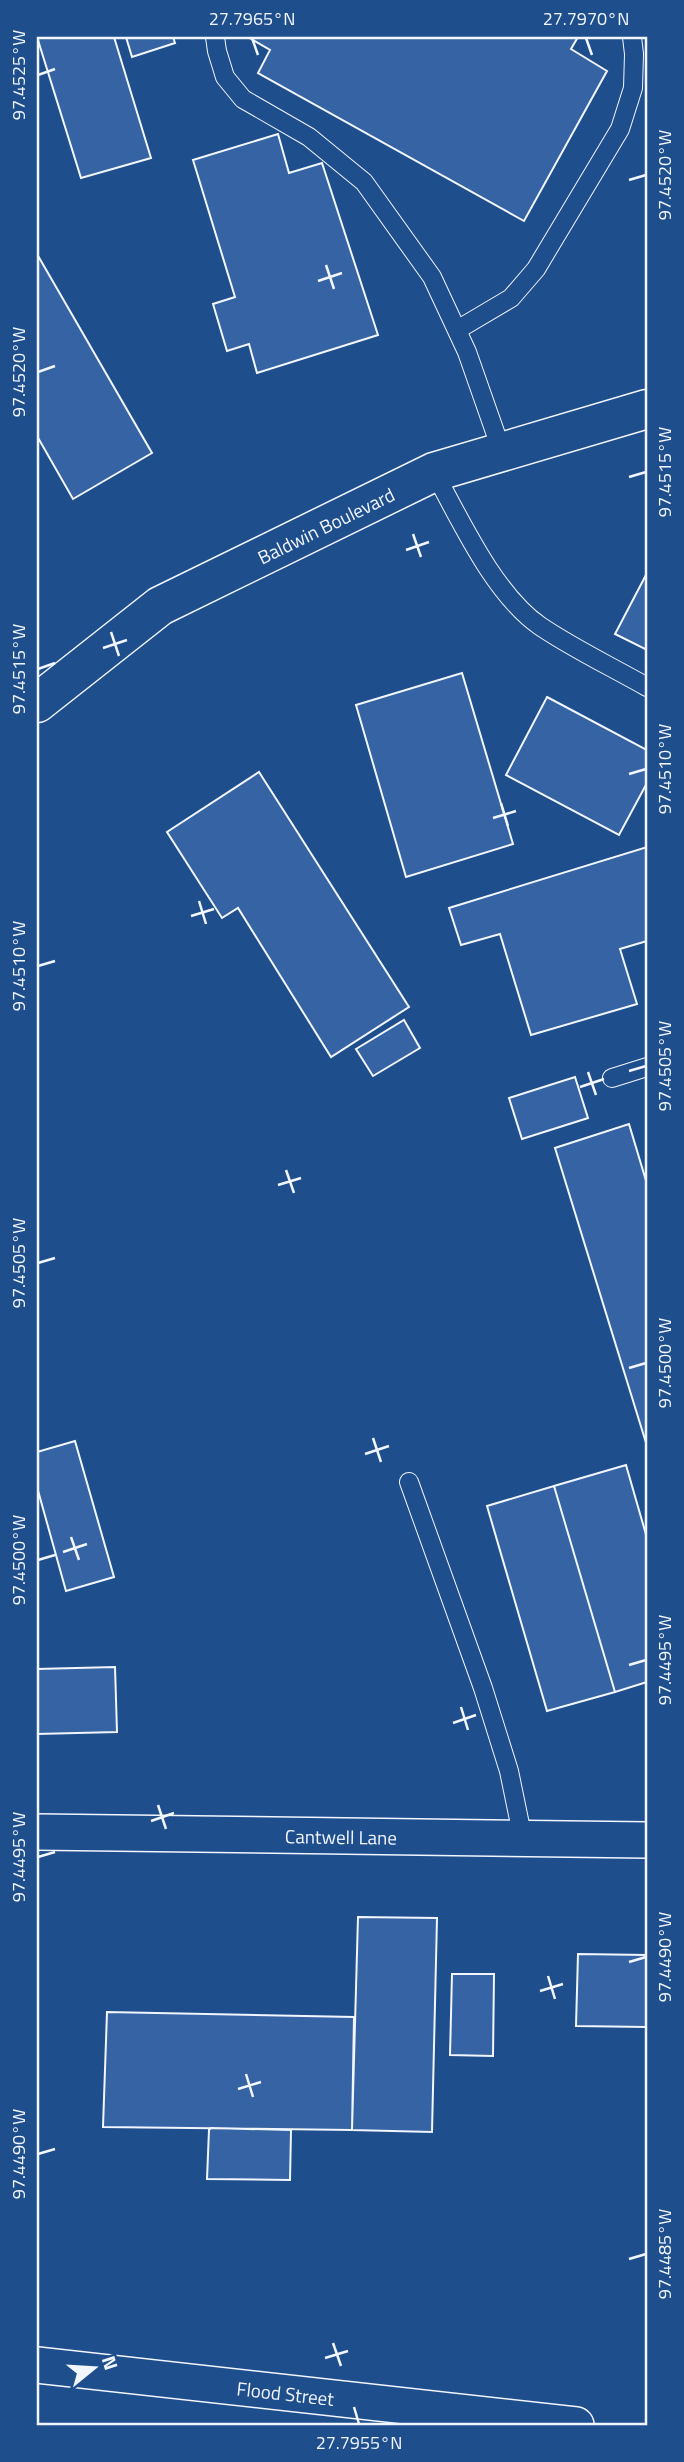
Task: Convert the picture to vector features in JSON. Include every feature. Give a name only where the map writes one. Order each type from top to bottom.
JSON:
[{"type":"main road","name":"Baldwin Boulevard","points":[[37,703],[160,606],[434,472],[647,409]]},
{"type":"street","name":"Cantwell Lane","points":[[37,1832],[647,1840]]},
{"type":"street","name":"Flood Street","points":[[37,2365],[576,2425]]},
{"type":"lane","points":[[215,37],[216,51],[225,77],[243,99],[309,137],[364,182],[432,277],[467,352],[502,452]]},
{"type":"lane","points":[[457,330],[511,298],[536,269],[620,130],[633,88],[632,37]]},
{"type":"lane","points":[[434,472],[480,555],[509,595],[538,625],[647,687]]},
{"type":"lane","points":[[612,1078],[647,1067]]},
{"type":"lane","points":[[409,1482],[483,1688],[509,1771],[523,1839]]},
{"type":"building","points":[[37,37],[114,37],[151,158],[81,178]]},
{"type":"building","points":[[126,37],[173,37],[175,43],[132,57]]},
{"type":"building","points":[[248,37],[578,37],[571,49],[607,71],[524,221],[258,73],[270,50]]},
{"type":"building","points":[[278,134],[289,173],[322,163],[378,335],[257,373],[249,344],[227,351],[213,304],[235,297],[193,160]]},
{"type":"building","points":[[37,254],[152,453],[73,499],[37,436]]},
{"type":"building","points":[[647,573],[647,650],[615,634]]},
{"type":"building","points":[[462,673],[513,844],[406,877],[356,705]]},
{"type":"building","points":[[547,697],[647,750],[647,783],[619,835],[506,775]]},
{"type":"building","points":[[259,772],[409,1007],[331,1057],[238,908],[222,918],[167,832]]},
{"type":"building","points":[[647,847],[647,941],[620,949],[637,1004],[531,1035],[500,934],[461,945],[449,908]]},
{"type":"building","points":[[404,1020],[420,1048],[373,1076],[356,1049]]},
{"type":"building","points":[[575,1077],[588,1118],[522,1139],[509,1098]]},
{"type":"building","points":[[629,1124],[647,1184],[647,1446],[555,1148]]},
{"type":"building","points":[[75,1441],[114,1577],[66,1591],[37,1487],[37,1452]]},
{"type":"building","points":[[626,1465],[647,1538],[647,1682],[615,1692],[554,1486]]},
{"type":"building","points":[[554,1486],[615,1692],[547,1711],[487,1506]]},
{"type":"building","points":[[115,1667],[117,1732],[37,1734],[37,1669]]},
{"type":"building","points":[[358,1917],[437,1918],[432,2132],[352,2130]]},
{"type":"building","points":[[578,1954],[647,1955],[646,2027],[576,2026]]},
{"type":"building","points":[[452,1974],[494,1974],[493,2056],[450,2055]]},
{"type":"building","points":[[107,2012],[354,2017],[352,2130],[103,2127]]},
{"type":"building","points":[[211,2128],[291,2130],[290,2180],[207,2179]]}]
